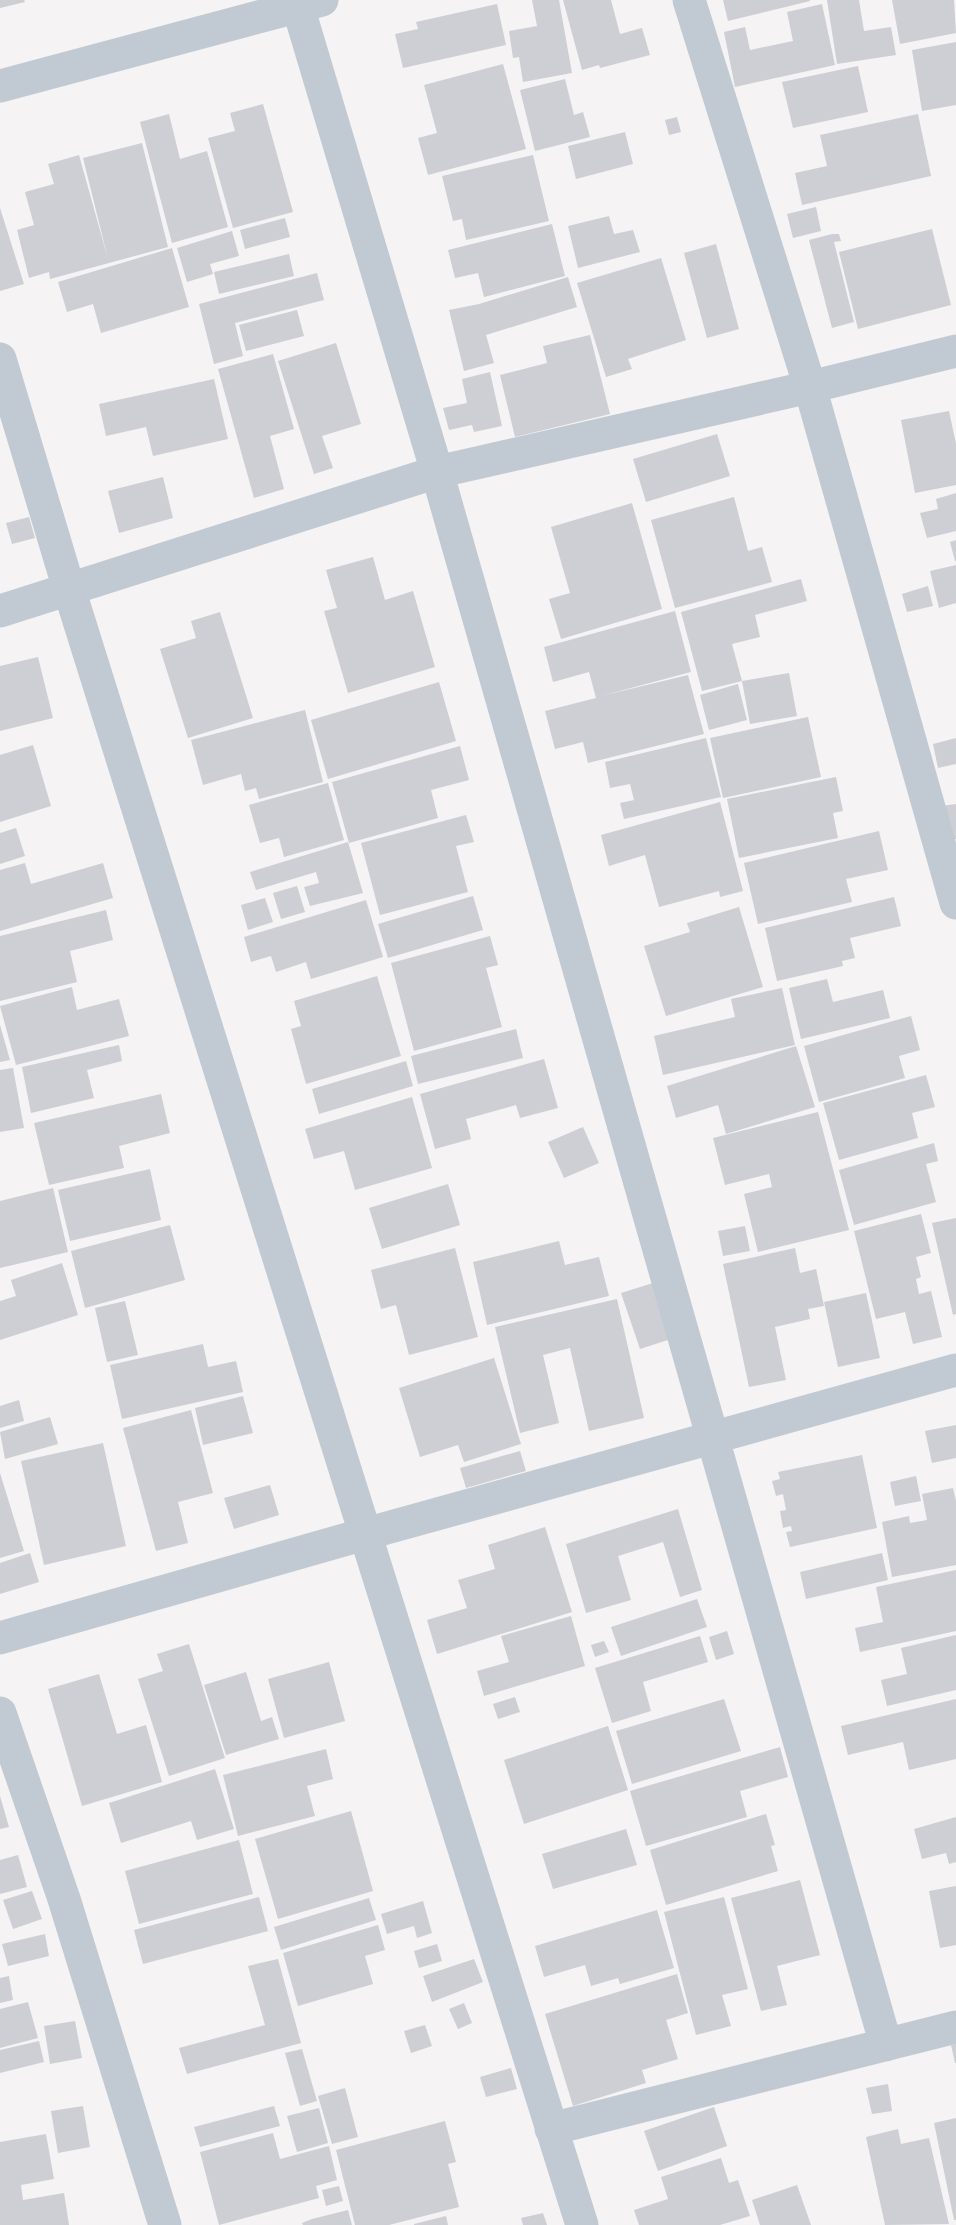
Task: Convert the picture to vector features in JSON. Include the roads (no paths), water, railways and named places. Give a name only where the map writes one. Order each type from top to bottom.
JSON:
[{"type":"street","points":[[689,0],[810,387],[956,903]]},
{"type":"street","points":[[0,86],[305,2],[886,2045]]},
{"type":"street","points":[[0,612],[437,472],[810,387],[956,351]]},
{"type":"street","points":[[0,359],[69,589],[582,2225]]},
{"type":"street","points":[[0,1638],[956,1370]]},
{"type":"street","points":[[0,1713],[64,1899],[165,2225]]},
{"type":"street","points":[[551,2129],[956,2027]]}]
